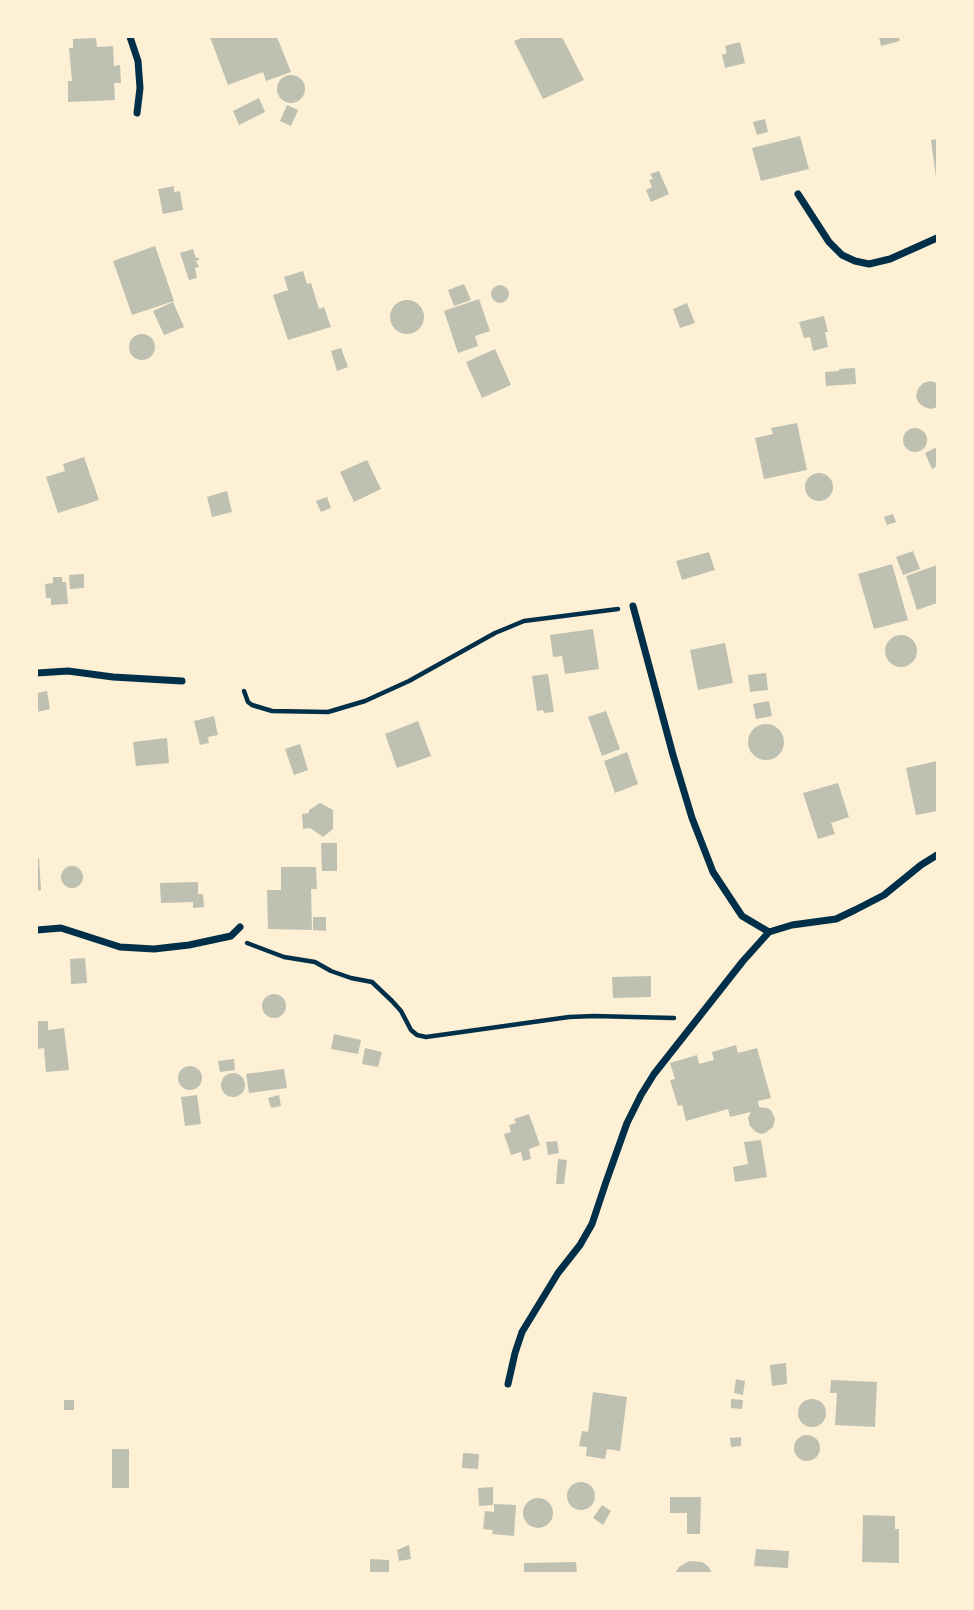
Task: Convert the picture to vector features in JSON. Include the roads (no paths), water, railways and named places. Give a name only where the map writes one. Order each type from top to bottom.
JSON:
[{"type":"street","points":[[130,37],[138,61],[140,88],[137,113]]},
{"type":"street","points":[[798,194],[829,242],[842,255],[855,261],[869,264],[890,259],[937,238]]},
{"type":"street","points":[[633,606],[673,755],[692,818],[713,873],[742,916],[769,932]]},
{"type":"street","points":[[37,673],[68,671],[182,681]]},
{"type":"street","points":[[508,1384],[522,1332],[592,1224],[619,1147],[641,1095],[654,1074],[743,961],[769,932],[793,925],[836,919],[884,895],[921,864],[937,855]]},
{"type":"street","points":[[37,930],[61,928],[120,947],[154,950],[231,936],[240,927]]}]
